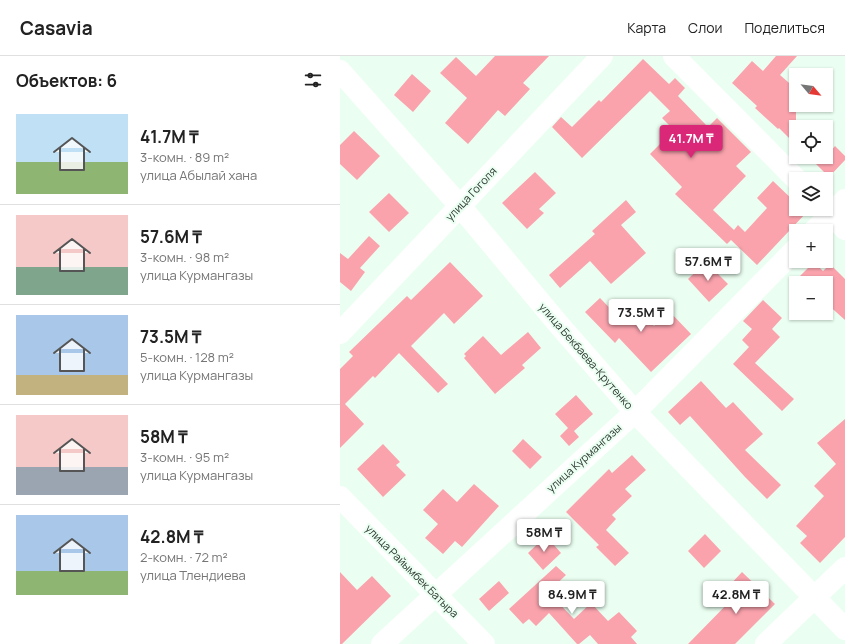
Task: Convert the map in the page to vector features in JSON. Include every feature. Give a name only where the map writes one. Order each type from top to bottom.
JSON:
[{"type":"street","name":"улица Гоголя","points":[[340,333],[602,56]]},
{"type":"street","points":[[674,56],[789,172]]},
{"type":"street","name":"улица Бекбаева-Крутенко","points":[[340,71],[460,206],[635,412],[845,629]]},
{"type":"street","points":[[823,224],[837,213]]},
{"type":"street","name":"улица Курмангазы","points":[[382,644],[635,412],[789,256]]},
{"type":"street","name":"улица Райымбек Батыра","points":[[340,498],[484,644]]},
{"type":"street","points":[[766,644],[845,568]]},
{"type":"building","points":[[495,56],[549,56],[523,83],[530,89],[505,116],[498,110],[468,144],[445,123],[467,98],[440,73],[456,57],[476,76]]},
{"type":"building","points":[[776,56],[797,56],[780,75],[789,83],[789,112],[796,112],[796,120],[789,120],[789,138],[755,108],[757,106],[732,83],[752,61],[763,71]]},
{"type":"building","points":[[643,59],[669,84],[675,78],[685,88],[678,96],[708,127],[717,118],[751,152],[736,166],[746,176],[713,210],[734,230],[738,225],[745,232],[767,208],[757,198],[773,181],[789,196],[789,216],[803,216],[796,224],[789,224],[789,231],[757,265],[731,240],[727,244],[675,194],[682,187],[650,154],[674,130],[662,118],[670,111],[650,91],[582,158],[552,127],[561,117],[572,127],[599,100],[601,102]]},
{"type":"building","points":[[412,74],[431,91],[413,112],[394,95]]},
{"type":"building","points":[[354,131],[380,156],[357,180],[340,164],[340,145]]},
{"type":"building","points":[[835,146],[845,156],[845,160],[833,173],[824,172],[816,164],[833,164],[833,148]]},
{"type":"building","points":[[535,172],[556,193],[539,209],[544,213],[527,229],[502,203]]},
{"type":"building","points":[[389,193],[409,213],[389,232],[369,212]]},
{"type":"building","points":[[626,200],[636,212],[621,225],[646,253],[611,284],[590,261],[560,288],[549,275],[595,234],[592,231]]},
{"type":"building","points":[[369,236],[380,246],[360,268],[365,272],[351,291],[340,282],[340,253],[348,259]]},
{"type":"building","points":[[450,262],[483,296],[454,324],[444,313],[411,346],[448,384],[438,393],[399,353],[375,378],[373,376],[345,404],[364,424],[340,448],[340,369],[353,356],[349,352],[407,296],[411,300]]},
{"type":"building","points":[[706,262],[728,284],[709,302],[688,279]]},
{"type":"building","points":[[833,267],[845,279],[845,320],[833,309],[833,276],[800,276],[808,268],[820,268],[823,271],[826,268]]},
{"type":"building","points":[[600,298],[625,324],[639,310],[654,326],[669,311],[691,334],[651,372],[619,338],[615,343],[585,312]]},
{"type":"building","points":[[763,300],[782,318],[772,329],[780,337],[755,363],[794,399],[782,411],[733,364],[749,347],[742,340],[752,329],[743,321]]},
{"type":"building","points":[[528,332],[541,348],[522,365],[525,368],[495,394],[464,358],[466,356],[464,354],[483,336],[501,355]]},
{"type":"building","points":[[701,381],[726,408],[733,402],[763,434],[745,450],[781,485],[767,499],[690,416],[680,425],[668,412]]},
{"type":"building","points":[[576,395],[593,414],[574,431],[579,437],[569,446],[560,436],[568,428],[555,414]]},
{"type":"building","points":[[845,419],[845,537],[820,563],[800,543],[807,536],[796,526],[824,496],[814,486],[836,464],[817,443]]},
{"type":"building","points":[[523,439],[542,457],[530,469],[512,451]]},
{"type":"building","points":[[383,444],[400,462],[396,465],[406,475],[383,497],[357,469]]},
{"type":"building","points":[[632,455],[646,470],[625,489],[632,496],[612,515],[616,519],[606,530],[629,553],[615,566],[596,547],[599,545],[566,512],[609,469],[612,473]]},
{"type":"building","points":[[474,484],[499,506],[462,547],[455,541],[443,554],[425,538],[438,524],[423,510],[443,489],[457,502]]},
{"type":"building","points":[[705,534],[721,551],[704,568],[688,551]]},
{"type":"building","points":[[546,536],[561,553],[543,570],[528,553]]},
{"type":"building","points":[[556,566],[566,575],[548,592],[574,619],[591,603],[608,621],[619,612],[637,631],[631,637],[637,644],[598,644],[590,635],[577,644],[549,613],[536,626],[529,619],[523,624],[509,609]]},
{"type":"building","points":[[340,572],[357,590],[372,576],[391,596],[342,644],[340,644]]},
{"type":"building","points":[[742,572],[775,604],[735,644],[688,644],[736,595],[728,587]]},
{"type":"building","points":[[499,581],[509,593],[489,611],[479,599]]}]
